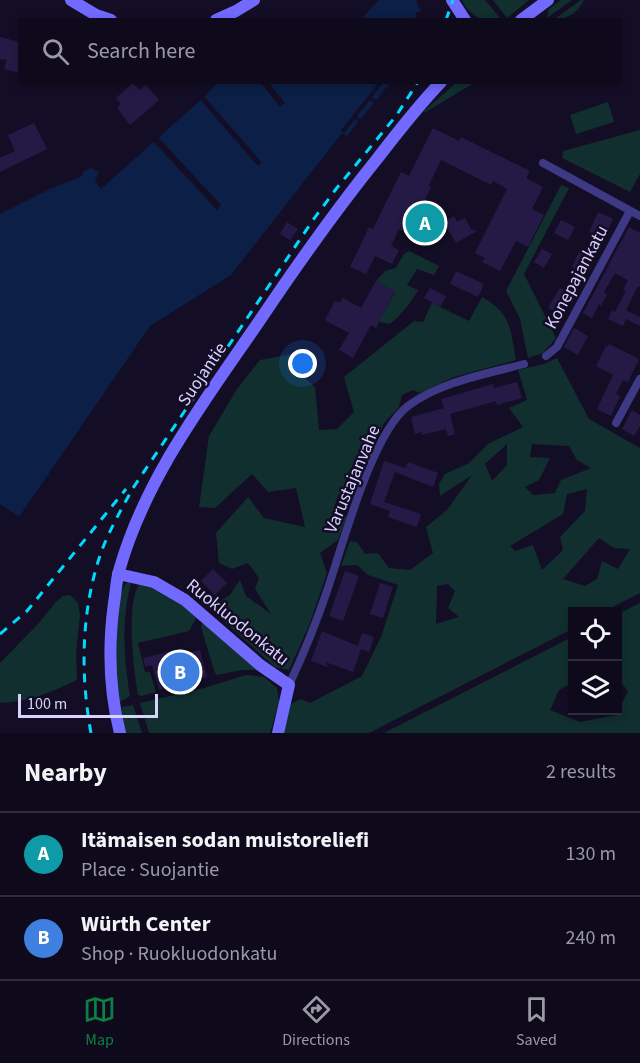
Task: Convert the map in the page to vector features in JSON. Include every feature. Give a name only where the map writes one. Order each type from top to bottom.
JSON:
[{"type":"street","points":[[71,0],[105,18]]},
{"type":"street","points":[[220,18],[254,0]]},
{"type":"street","points":[[452,0],[464,18]]},
{"type":"street","points":[[524,18],[548,0]]},
{"type":"street","name":"Suojantie","points":[[120,733],[113,704],[110,642],[118,574],[134,525],[154,483],[194,416],[332,216],[439,84]]},
{"type":"street","points":[[543,163],[640,216]]},
{"type":"street","name":"Konepajankatu","points":[[546,356],[557,347],[630,211]]},
{"type":"street","name":"Varustajanvahe","points":[[289,685],[305,651],[365,480],[380,444],[399,415],[415,401],[457,382],[524,364]]},
{"type":"street","points":[[616,423],[640,379]]},
{"type":"street","name":"Ruokluodonkatu","points":[[118,574],[154,582],[185,600],[261,665],[289,685],[278,733]]},
{"type":"green space","points":[[462,0],[485,0],[500,18],[478,18],[466,8]]},
{"type":"green space","points":[[493,0],[529,0],[507,18]]},
{"type":"green space","points":[[561,0],[572,0],[547,18],[549,9]]},
{"type":"green space","points":[[584,0],[572,14],[564,18],[556,18]]},
{"type":"green space","points":[[455,84],[472,84],[424,113]]},
{"type":"green space","points":[[608,102],[614,122],[576,134],[570,115]]},
{"type":"green space","points":[[640,130],[640,174],[630,192],[562,158],[563,151]]},
{"type":"green space","points":[[561,185],[569,188],[524,274],[556,338],[543,353],[528,358],[520,319],[506,291]]},
{"type":"green space","points":[[409,251],[439,266],[434,275],[417,269],[407,285],[418,290],[409,304],[390,324],[379,322],[395,292],[376,281],[385,271],[396,268],[404,254]]},
{"type":"green space","points":[[482,297],[499,310],[508,323],[516,360],[454,377],[419,393],[413,390],[402,395],[399,407],[384,423],[354,495],[338,495],[334,508],[347,516],[338,540],[320,553],[327,573],[310,623],[289,670],[275,667],[209,608],[230,595],[240,580],[246,596],[271,614],[255,589],[259,578],[248,563],[232,569],[219,563],[216,533],[248,497],[264,518],[305,527],[296,488],[268,492],[252,474],[215,508],[199,507],[209,436],[237,389],[260,360],[292,354],[314,363],[306,379],[315,387],[319,430],[337,429],[354,412],[344,377],[414,321],[423,322],[432,303],[469,321]]},
{"type":"green space","points":[[557,358],[589,419],[640,448],[640,593],[613,607],[568,607],[568,631],[369,733],[283,733],[291,704],[301,699],[310,703],[362,676],[381,637],[398,585],[368,575],[357,565],[341,566],[350,541],[357,542],[365,554],[378,553],[389,568],[410,570],[433,553],[426,527],[447,510],[472,475],[440,496],[439,484],[445,474],[469,463],[488,444],[523,427],[509,408],[527,400],[518,370],[544,364]],"holes":[[[507,444],[507,465],[492,481],[485,464]],[[532,444],[569,446],[577,460],[591,468],[561,480],[555,493],[533,495],[525,487],[539,480],[550,458],[530,457]],[[587,489],[585,511],[560,537],[563,550],[542,570],[533,545],[515,551],[510,546],[563,514],[567,494]],[[599,538],[614,548],[630,549],[618,569],[602,561],[597,579],[585,586],[563,579]],[[448,584],[455,591],[448,608],[459,617],[436,624],[437,586]]]},
{"type":"green space","points":[[128,582],[131,583],[124,639],[130,696],[120,702],[116,674],[116,619],[122,590]]},
{"type":"green space","points":[[140,583],[174,594],[197,616],[189,631],[138,643],[145,672],[150,672],[156,692],[141,696],[138,695],[132,637],[133,605]]},
{"type":"green space","points":[[70,595],[78,603],[80,614],[76,654],[77,680],[40,696],[0,703],[0,663],[56,602],[63,596]]},
{"type":"green space","points":[[640,603],[640,733],[384,733],[568,639],[568,685],[559,690],[550,710],[580,722],[622,715],[622,703],[628,691],[622,684],[622,612]]},
{"type":"green space","points":[[202,622],[258,670],[242,670],[217,675],[201,627]]},
{"type":"green space","points":[[246,675],[264,677],[277,688],[279,702],[270,733],[149,733],[140,703],[204,688]]},
{"type":"green space","points":[[133,705],[142,733],[126,733],[122,707]]},
{"type":"water","points":[[379,0],[416,0],[421,12],[416,12],[415,18],[362,18]]},
{"type":"water","points":[[216,84],[389,84],[347,136],[342,133],[231,275],[150,326],[19,517],[0,504],[0,214],[82,176],[84,171],[91,168],[99,172],[95,181],[101,189]]},
{"type":"pier","points":[[262,84],[270,84],[285,103],[280,107]]},
{"type":"pier","points":[[377,84],[382,84],[372,97],[378,102],[376,105],[370,100],[357,116],[363,121],[361,124],[355,119],[344,133],[341,130]]},
{"type":"pier","points":[[202,94],[262,163],[258,166],[198,97]]},
{"type":"pier","points":[[156,135],[221,205],[217,210],[152,140]]},
{"type":"building","points":[[0,37],[18,42],[18,72],[4,69],[7,60],[0,59]]},
{"type":"building","points":[[134,84],[139,90],[146,85],[159,100],[130,125],[117,108],[121,104],[116,98]]},
{"type":"building","points":[[34,123],[47,149],[0,172],[0,158],[15,151],[8,135]]},
{"type":"building","points":[[433,128],[459,141],[461,137],[530,171],[526,178],[543,187],[532,209],[544,215],[528,247],[516,241],[500,271],[482,262],[485,258],[475,253],[507,189],[493,181],[491,185],[441,160],[429,185],[431,187],[408,234],[399,229],[391,246],[399,250],[392,264],[375,256],[366,274],[350,267],[369,227],[373,229],[401,172],[409,176]]},
{"type":"building","points":[[598,212],[613,219],[603,239],[589,232]]},
{"type":"building","points":[[454,216],[457,222],[465,218],[471,229],[477,231],[456,243],[443,222]]},
{"type":"building","points":[[561,220],[575,227],[568,240],[554,233]]},
{"type":"building","points":[[287,222],[298,229],[290,240],[280,234]]},
{"type":"building","points":[[629,227],[640,233],[640,287],[638,286],[626,310],[640,317],[640,326],[626,319],[623,326],[608,319],[612,310],[615,312],[626,291],[623,290],[628,280],[615,273],[604,292],[607,294],[601,306],[599,304],[592,318],[583,313]]},
{"type":"building","points":[[542,249],[552,254],[544,268],[534,262]]},
{"type":"building","points":[[579,252],[592,258],[584,273],[572,267]]},
{"type":"building","points":[[456,271],[484,284],[478,297],[450,284]]},
{"type":"building","points":[[376,281],[395,291],[376,328],[371,325],[353,358],[339,350],[349,333],[325,320],[335,301],[340,303],[343,298],[361,308]]},
{"type":"building","points":[[430,288],[446,296],[440,307],[424,298]]},
{"type":"building","points":[[560,288],[572,295],[561,315],[548,308]]},
{"type":"building","points":[[574,328],[588,336],[578,355],[564,347]]},
{"type":"building","points":[[609,344],[639,359],[628,382],[623,380],[616,394],[620,396],[611,416],[597,409],[613,375],[596,366]]},
{"type":"building","points":[[517,382],[522,398],[497,405],[496,401],[450,414],[455,434],[448,436],[446,429],[422,435],[422,432],[415,434],[411,417],[444,408],[441,399],[493,384],[494,388]]},
{"type":"building","points":[[632,410],[640,415],[640,426],[634,436],[622,429]]},
{"type":"building","points":[[384,461],[405,468],[408,462],[438,473],[433,487],[395,472],[384,502],[421,514],[417,527],[388,517],[390,511],[370,504]]},
{"type":"building","points":[[213,569],[227,583],[215,595],[201,581]]},
{"type":"building","points":[[345,571],[359,576],[343,621],[329,616]]},
{"type":"building","points":[[380,583],[393,587],[383,618],[370,614]]},
{"type":"building","points":[[322,631],[358,646],[362,633],[374,637],[369,652],[361,649],[353,672],[325,662],[328,667],[311,661]]},
{"type":"building","points":[[183,648],[185,654],[200,650],[207,677],[159,690],[152,665],[145,667],[143,658]]},
{"type":"railway","points":[[447,18],[453,0]]},
{"type":"railway","points":[[91,733],[85,688],[86,618],[95,572],[112,526],[133,488],[313,220],[396,116],[417,84]]},
{"type":"railway","points":[[0,634],[27,611],[126,489]]},
{"type":"place","name":"Itämaisen sodan muistoreliefi","points":[[425,223]]},
{"type":"place","name":"Würth Center","points":[[180,672]]}]
